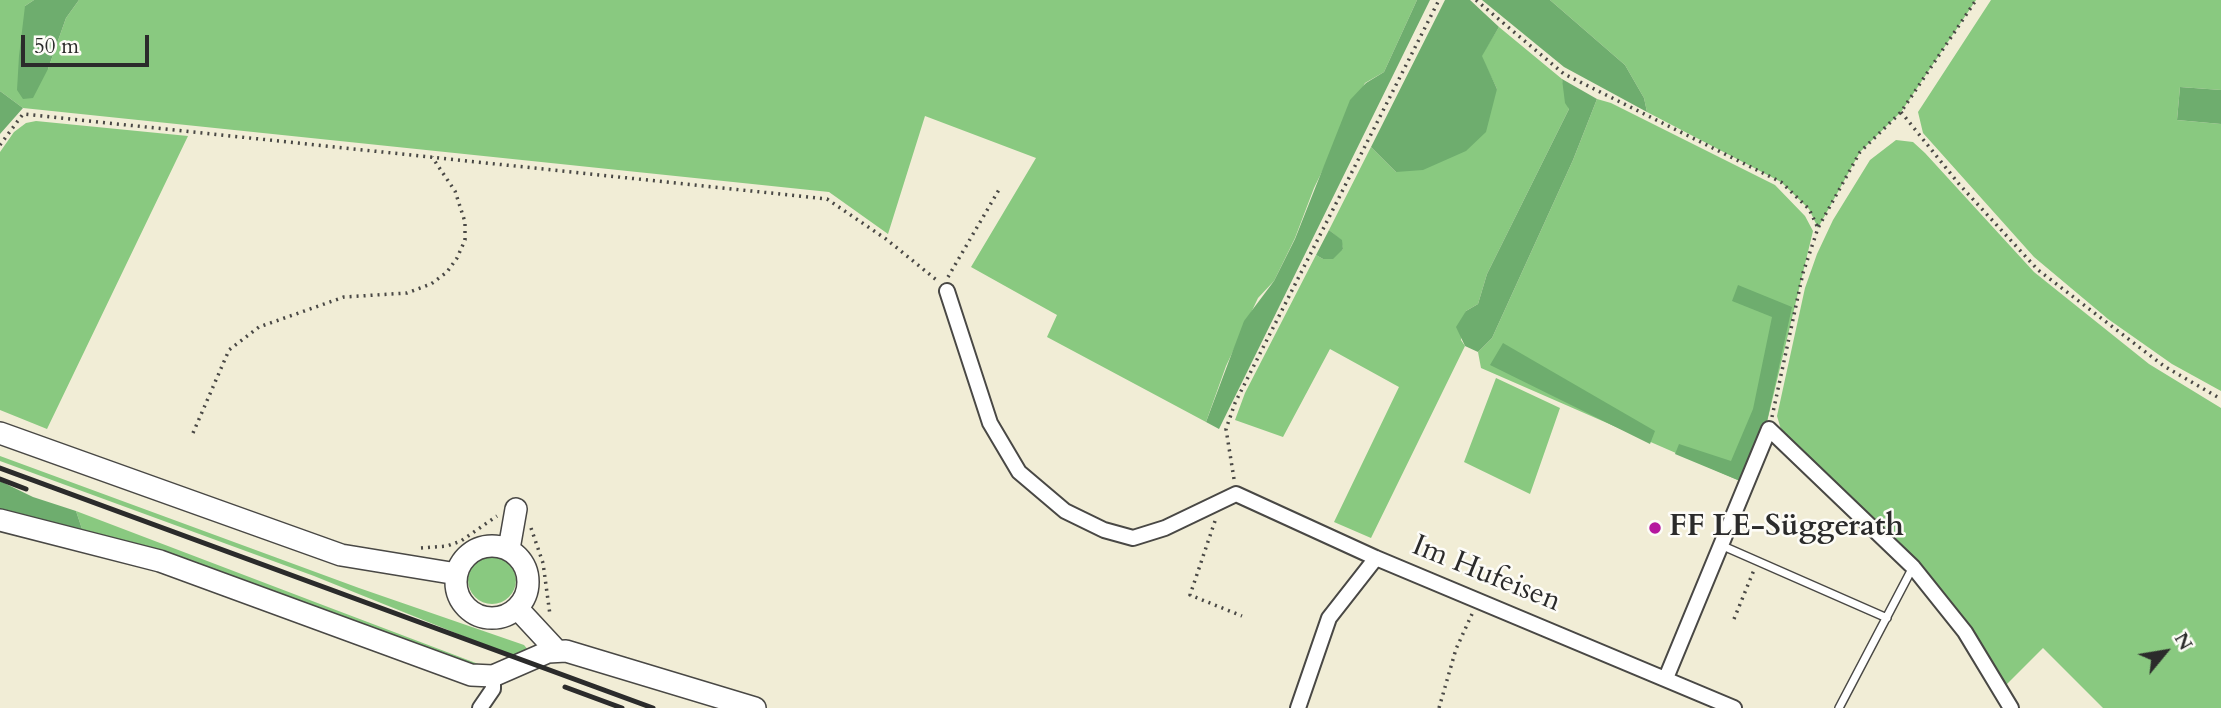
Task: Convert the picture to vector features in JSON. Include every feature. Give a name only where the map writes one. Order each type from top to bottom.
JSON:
[{"type":"main road","points":[[0,433],[341,555],[457,574]]},
{"type":"main road","points":[[509,549],[516,509]]},
{"type":"main road","points":[[0,520],[160,561],[471,675],[493,676],[547,653],[576,653],[755,708]]},
{"type":"main road","points":[[497,546],[509,549],[524,564],[528,576],[527,594],[517,608],[498,618],[477,615],[461,601],[456,586],[457,574],[463,560],[480,547],[497,546]]},
{"type":"main road","points":[[517,608],[547,653]]},
{"type":"street","points":[[945,288],[990,423],[1019,472],[1065,512],[1104,530],[1133,538],[1165,528],[1236,494],[1376,558]]},
{"type":"street","points":[[1666,678],[1723,546],[1769,429],[1913,567],[1965,632],[2011,708]]},
{"type":"street","name":"Im Hufeisen","points":[[1298,708],[1329,618],[1376,558],[1734,708]]},
{"type":"street","points":[[480,708],[493,689],[493,676]]},
{"type":"lane","points":[[1723,546],[1887,618]]},
{"type":"lane","points":[[1839,708],[1913,567]]},
{"type":"path","points":[[1236,494],[1226,429],[1235,403],[1439,0]]},
{"type":"path","points":[[1476,0],[1563,74],[1781,182],[1809,209],[1818,228]]},
{"type":"path","points":[[1769,429],[1804,273],[1818,228],[1860,152],[1901,113],[1976,0]]},
{"type":"path","points":[[1901,113],[1959,184],[2038,270],[2164,366],[2221,399]]},
{"type":"path","points":[[0,145],[23,114],[827,199],[886,239],[945,288],[1000,188]]},
{"type":"path","points":[[193,433],[229,350],[259,327],[344,297],[407,293],[430,284],[447,272],[465,240],[465,222],[456,191],[432,157]]},
{"type":"path","points":[[1211,506],[1216,517],[1190,595],[1242,616]]},
{"type":"path","points":[[1734,619],[1758,561]]},
{"type":"path","points":[[1439,708],[1456,649],[1478,600]]},
{"type":"green space","points":[[0,0],[34,0],[25,6],[48,69],[66,18],[79,0],[1417,0],[1384,72],[1365,83],[1314,188],[1295,238],[1274,281],[1258,298],[1226,366],[1206,422],[1047,337],[1057,315],[971,267],[1036,158],[925,116],[888,234],[829,192],[23,108],[0,91]]},
{"type":"green space","points":[[34,0],[79,0],[66,18],[48,69],[33,98],[23,99],[17,90],[19,56],[25,6]]},
{"type":"green space","points":[[1417,0],[1430,0],[1219,429],[1206,422],[1244,321],[1274,281],[1295,239],[1350,100],[1366,83],[1384,72]]},
{"type":"green space","points":[[1445,0],[1470,0],[1499,27],[1482,56],[1497,89],[1486,132],[1466,151],[1423,170],[1396,172],[1371,147]]},
{"type":"green space","points":[[1482,0],[1550,0],[1625,65],[1644,98],[1647,112],[1564,67]]},
{"type":"green space","points":[[1550,0],[1976,0],[1901,112],[1860,152],[1818,228],[1809,209],[1781,182],[1647,112],[1644,98],[1625,65]]},
{"type":"green space","points":[[1991,0],[2221,0],[2221,90],[2180,87],[2177,120],[2221,124],[2221,391],[2172,364],[2108,319],[2034,257],[1923,133],[1918,112]]},
{"type":"green space","points":[[1499,27],[1562,79],[1569,109],[1487,274],[1478,304],[1466,311],[1461,340],[1465,346],[1371,538],[1334,522],[1399,387],[1330,349],[1283,437],[1235,420],[1245,393],[1316,255],[1323,259],[1343,249],[1341,240],[1329,230],[1371,147],[1396,172],[1497,89],[1481,56]]},
{"type":"green space","points":[[1562,79],[1597,99],[1573,160],[1492,338],[1478,352],[1465,346],[1456,327],[1466,311],[1478,304],[1487,274],[1569,109],[1565,103]]},
{"type":"green space","points":[[2180,87],[2221,90],[2221,124],[2177,120]]},
{"type":"green space","points":[[0,91],[23,108],[0,134]]},
{"type":"green space","points":[[1597,99],[1611,103],[1775,185],[1805,216],[1813,231],[1766,426],[1740,481],[1481,368],[1478,352],[1492,338],[1573,160]]},
{"type":"green space","points":[[36,121],[188,136],[47,429],[0,410],[0,152],[14,132],[26,123]]},
{"type":"green space","points":[[1896,140],[1913,142],[1925,153],[2034,272],[2149,364],[2221,408],[2221,708],[2103,708],[2043,648],[2006,685],[1973,635],[1782,433],[1777,416],[1805,288],[1817,254],[1833,220],[1870,160]]},
{"type":"green space","points":[[1329,230],[1342,240],[1343,249],[1333,259],[1323,259],[1316,255]]},
{"type":"green space","points":[[1738,285],[1792,307],[1766,426],[1740,481],[1675,454],[1679,444],[1731,461],[1753,409],[1772,317],[1732,301]]},
{"type":"green space","points":[[1503,343],[1655,431],[1650,444],[1490,365]]},
{"type":"green space","points":[[1496,378],[1560,408],[1530,494],[1464,462]]},
{"type":"green space","points":[[0,456],[359,588],[524,645],[529,651],[515,657],[314,576],[0,461]]},
{"type":"green space","points":[[0,481],[33,497],[76,511],[83,532],[0,516]]},
{"type":"green space","points":[[76,511],[489,668],[482,670],[83,532]]},
{"type":"green space","points":[[492,556],[509,563],[516,580],[509,597],[492,604],[475,597],[468,580],[475,563]]},
{"type":"railway","points":[[0,468],[653,708]]},
{"type":"railway","points":[[0,479],[26,489]]},
{"type":"railway","points":[[565,687],[622,708]]},
{"type":"place","name":"FF LE-Süggerath","points":[[1655,528]]}]
